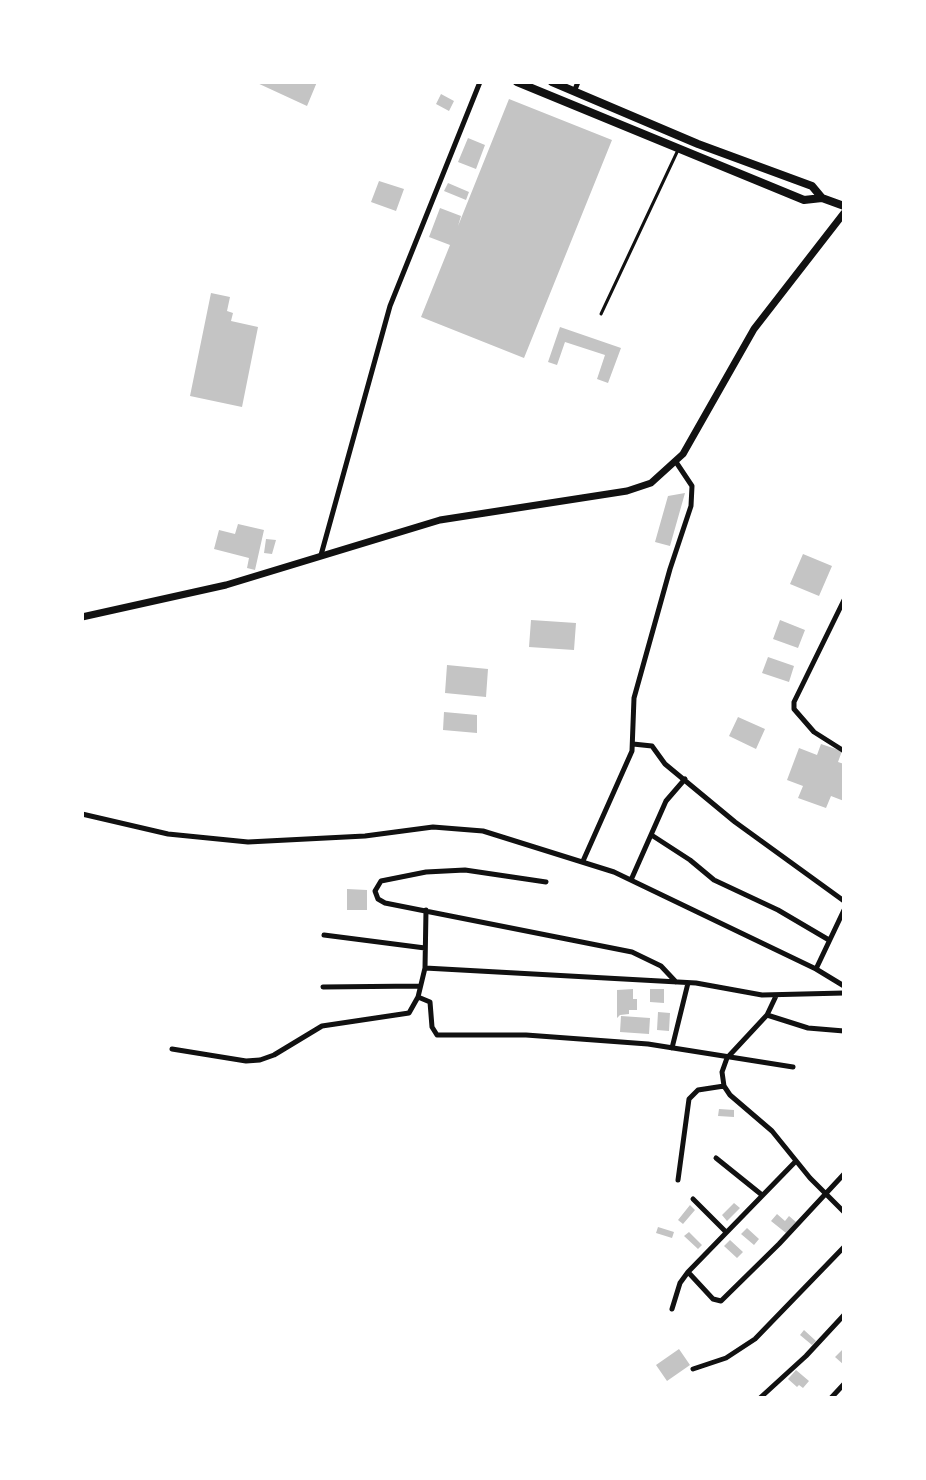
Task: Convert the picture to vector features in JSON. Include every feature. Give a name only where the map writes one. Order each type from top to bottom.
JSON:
[{"type":"main road","points":[[517,82],[804,200],[822,198],[843,206]]},
{"type":"main road","points":[[552,82],[698,144],[812,186],[822,198]]},
{"type":"street","points":[[321,555],[390,306],[480,82]]},
{"type":"street","points":[[574,92],[578,82]]},
{"type":"street","points":[[82,617],[226,585],[440,520],[627,491],[651,483],[676,462],[700,427],[754,329],[843,213]]},
{"type":"street","points":[[583,861],[628,762],[633,744],[634,698],[693,495],[692,486],[676,462]]},
{"type":"street","points":[[843,600],[794,702],[794,709],[814,732],[843,751]]},
{"type":"street","points":[[633,744],[644,744],[735,822],[843,902]]},
{"type":"street","points":[[631,880],[653,836],[666,801],[685,779]]},
{"type":"street","points":[[82,814],[194,839],[248,842],[365,836],[433,827],[458,828],[509,838],[583,861],[631,880],[816,969],[843,986]]},
{"type":"street","points":[[653,836],[690,860],[714,880],[778,910],[829,940]]},
{"type":"street","points":[[546,882],[465,870],[426,872],[381,880],[375,891],[378,900],[632,951],[661,966],[676,982]]},
{"type":"street","points":[[172,1049],[240,1060],[260,1060],[274,1055],[322,1026],[409,1013],[418,997],[425,968],[426,910]]},
{"type":"street","points":[[816,969],[843,913]]},
{"type":"street","points":[[324,935],[425,948]]},
{"type":"street","points":[[425,968],[676,982],[776,996],[843,993]]},
{"type":"street","points":[[672,1048],[688,983]]},
{"type":"street","points":[[323,987],[420,986]]},
{"type":"street","points":[[776,996],[767,1016],[727,1058],[722,1072],[724,1086],[730,1095],[772,1131],[843,1212]]},
{"type":"street","points":[[418,997],[430,1002],[432,1027],[437,1035],[526,1035],[648,1044],[793,1067]]},
{"type":"street","points":[[767,1016],[808,1028],[843,1031]]},
{"type":"street","points":[[678,1180],[689,1099],[698,1090],[724,1086]]},
{"type":"street","points":[[716,1158],[762,1196]]},
{"type":"street","points":[[672,1309],[680,1283],[688,1272],[796,1161]]},
{"type":"street","points":[[688,1272],[713,1299],[721,1301],[843,1174]]},
{"type":"street","points":[[693,1199],[726,1232]]},
{"type":"street","points":[[693,1369],[726,1358],[755,1339],[843,1247]]},
{"type":"street","points":[[760,1398],[806,1356],[843,1315]]},
{"type":"street","points":[[831,1398],[843,1384]]},
{"type":"lane","points":[[601,314],[678,149]]},
{"type":"building","points":[[255,82],[317,82],[307,106]]},
{"type":"building","points":[[441,94],[454,101],[449,111],[436,104]]},
{"type":"building","points":[[509,99],[612,140],[524,358],[421,317],[450,245],[429,237],[440,208],[461,216],[458,226]]},
{"type":"building","points":[[468,138],[485,145],[476,169],[458,162]]},
{"type":"building","points":[[379,181],[404,189],[396,211],[371,202]]},
{"type":"building","points":[[448,183],[469,192],[466,200],[444,191]]},
{"type":"building","points":[[211,293],[230,297],[227,311],[233,313],[231,321],[258,327],[242,407],[190,396]]},
{"type":"building","points":[[560,327],[621,348],[608,383],[597,379],[605,355],[565,342],[557,365],[548,362]]},
{"type":"building","points":[[685,493],[670,546],[655,542],[668,496]]},
{"type":"building","points":[[238,524],[264,530],[255,570],[247,568],[249,558],[214,549],[219,530],[235,534]]},
{"type":"building","points":[[266,539],[276,540],[272,554],[264,553]]},
{"type":"building","points":[[803,554],[832,566],[819,596],[790,584]]},
{"type":"building","points":[[531,620],[576,623],[574,650],[529,647]]},
{"type":"building","points":[[780,620],[805,630],[798,648],[773,639]]},
{"type":"building","points":[[768,657],[794,666],[789,682],[762,673]]},
{"type":"building","points":[[447,665],[488,669],[486,697],[445,693]]},
{"type":"building","points":[[444,712],[477,715],[477,733],[443,730]]},
{"type":"building","points":[[738,717],[765,729],[756,749],[729,736]]},
{"type":"building","points":[[821,744],[842,751],[838,762],[844,764],[844,801],[831,796],[826,808],[798,798],[803,786],[787,780],[799,748],[817,755]]},
{"type":"building","points":[[347,889],[367,890],[367,910],[347,910]]},
{"type":"building","points":[[633,989],[633,999],[637,999],[637,1010],[629,1010],[629,1014],[620,1015],[617,1018],[617,990]]},
{"type":"building","points":[[650,989],[664,989],[664,1003],[650,1002]]},
{"type":"building","points":[[658,1012],[670,1013],[669,1031],[657,1030]]},
{"type":"building","points":[[621,1016],[650,1018],[649,1034],[620,1032]]},
{"type":"building","points":[[719,1109],[734,1110],[734,1117],[718,1116]]},
{"type":"building","points":[[734,1203],[740,1208],[727,1221],[722,1215]]},
{"type":"building","points":[[690,1205],[695,1210],[683,1224],[678,1220]]},
{"type":"building","points":[[777,1214],[785,1221],[789,1216],[796,1222],[786,1233],[771,1221]]},
{"type":"building","points":[[658,1227],[674,1232],[672,1238],[656,1233]]},
{"type":"building","points":[[747,1228],[759,1239],[754,1245],[741,1234]]},
{"type":"building","points":[[689,1232],[702,1245],[698,1249],[684,1236]]},
{"type":"building","points":[[730,1240],[743,1252],[737,1258],[724,1246]]},
{"type":"building","points":[[804,1330],[816,1341],[812,1345],[800,1335]]},
{"type":"building","points":[[844,1348],[844,1365],[835,1357]]},
{"type":"building","points":[[679,1349],[690,1365],[667,1381],[656,1365]]},
{"type":"building","points":[[796,1370],[809,1381],[803,1388],[799,1385],[797,1387],[788,1379]]}]
